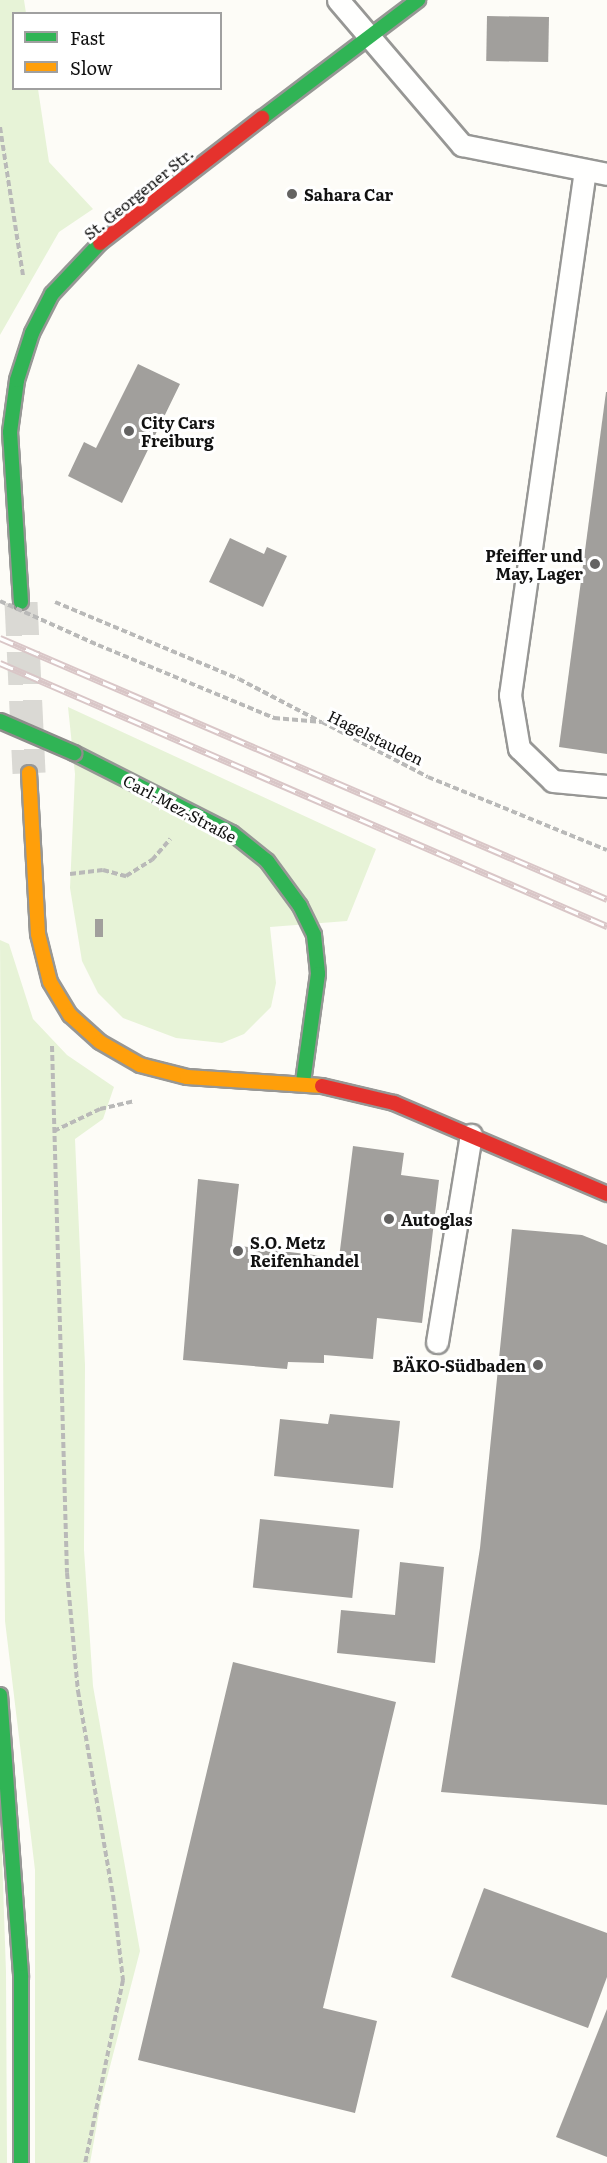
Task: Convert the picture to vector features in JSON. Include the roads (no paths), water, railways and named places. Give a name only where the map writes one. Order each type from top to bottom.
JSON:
[{"type":"main road","name":"St. Georgener Str.","points":[[21,602],[10,432],[17,380],[32,333],[52,294],[110,232],[418,0]]},
{"type":"main road","name":"Carl-Mez-Straße","points":[[0,721],[74,753],[232,833],[267,861],[300,906],[314,934],[318,974],[303,1082]]},
{"type":"main road","points":[[29,773],[38,934],[50,982],[70,1015],[100,1042],[140,1065],[187,1077],[303,1082],[394,1103],[607,1194]]},
{"type":"main road","points":[[0,1695],[20,1965],[21,2163]]},
{"type":"lane","points":[[338,0],[366,38],[462,145],[607,174]]},
{"type":"lane","points":[[585,170],[510,695],[519,748],[553,780],[607,786]]},
{"type":"lane","points":[[437,1342],[471,1135]]},
{"type":"tunnel","points":[[21,602],[29,773]]},
{"type":"railway","points":[[0,638],[607,899]]},
{"type":"railway","points":[[0,663],[607,926]]},
{"type":"place","name":"Sahara Car","points":[[292,194]]},
{"type":"place","name":"City Cars Freiburg","points":[[129,431]]},
{"type":"place","name":"Pfeiffer und May, Lager","points":[[595,564]]},
{"type":"place","name":"Autoglas","points":[[389,1219]]},
{"type":"place","name":"S.O. Metz Reifenhandel","points":[[238,1251]]},
{"type":"place","name":"BÄKO-Südbaden","points":[[538,1365]]}]
